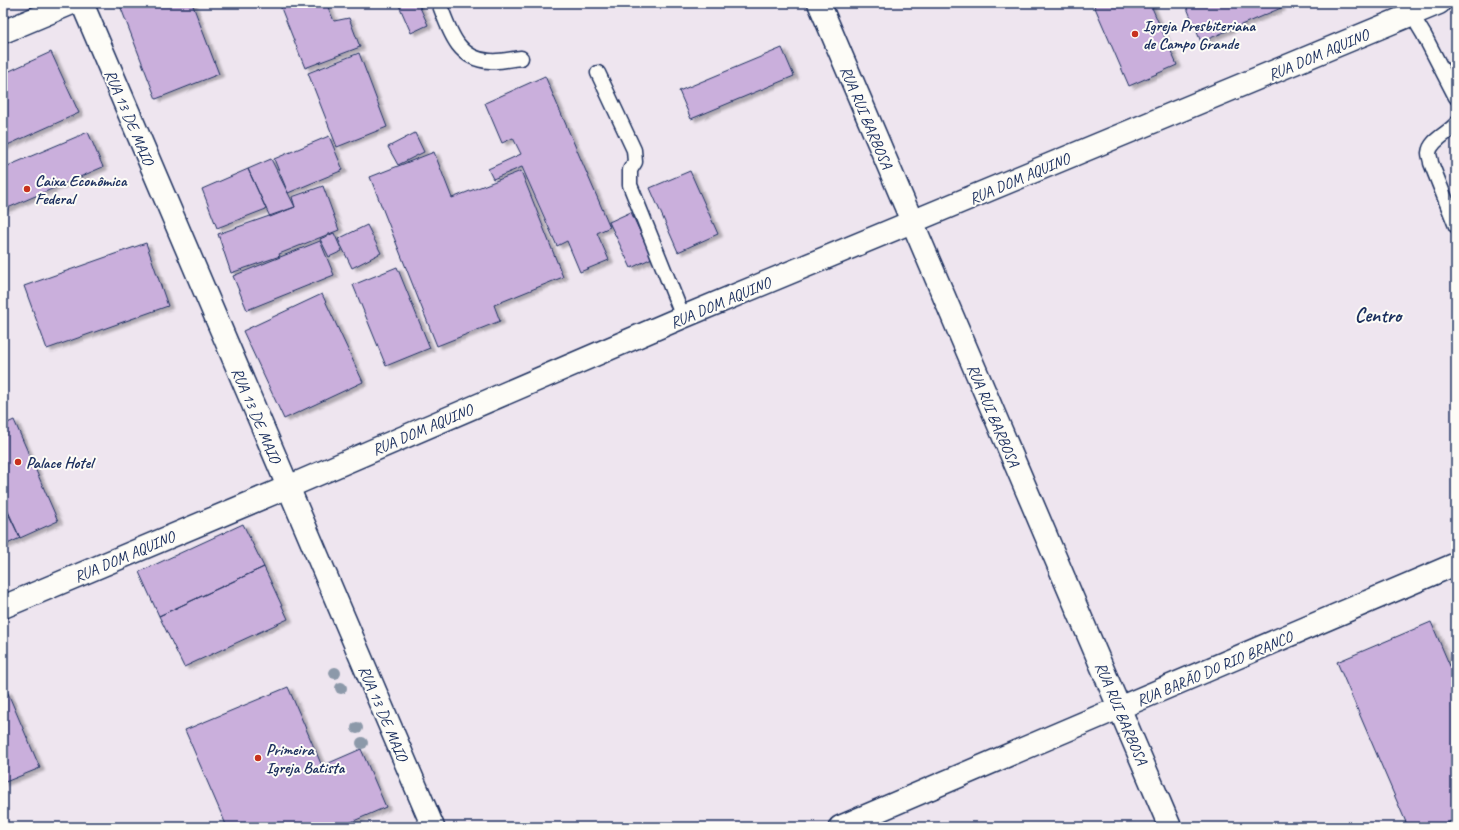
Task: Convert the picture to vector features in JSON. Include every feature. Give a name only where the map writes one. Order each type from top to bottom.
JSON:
[{"type":"street","points":[[3,32],[72,3]]},
{"type":"street","name":"RUA 13 DE MAIO","points":[[82,3],[433,827]]},
{"type":"street","name":"RUA RUI BARBOSA","points":[[819,3],[1170,827]]},
{"type":"street","name":"RUA DOM AQUINO","points":[[3,607],[683,317],[1439,3]]},
{"type":"street","name":"RUA BARÃO DO RIO BRANCO","points":[[840,827],[1456,564]]},
{"type":"lane","points":[[439,3],[452,38],[460,48],[474,57],[490,62],[521,58]]},
{"type":"lane","points":[[1412,15],[1456,97]]},
{"type":"lane","points":[[598,73],[634,150],[635,162],[630,170],[630,185],[683,317]]},
{"type":"lane","points":[[1456,124],[1452,130],[1432,145],[1429,153],[1431,163],[1456,226]]},
{"type":"building","points":[[119,3],[192,3],[219,74],[156,99]]},
{"type":"building","points":[[279,3],[326,3],[334,21],[349,18],[360,47],[305,68]]},
{"type":"building","points":[[398,3],[418,3],[428,25],[411,33]]},
{"type":"building","name":"Igreja Presbiteriana de Campo Grande","points":[[1093,3],[1150,3],[1177,65],[1129,86]]},
{"type":"building","points":[[1185,3],[1278,3],[1281,8],[1201,42]]},
{"type":"building","points":[[782,48],[794,76],[691,119],[679,91]]},
{"type":"building","points":[[51,52],[79,113],[3,147],[3,74]]},
{"type":"building","points":[[359,53],[387,127],[337,147],[308,73]]},
{"type":"building","points":[[545,76],[610,227],[597,233],[609,260],[580,272],[567,241],[557,246],[522,167],[493,179],[488,169],[521,154],[513,138],[502,143],[485,103]]},
{"type":"building","name":"Caixa Econômica Federal","points":[[88,132],[103,167],[3,210],[3,168]]},
{"type":"building","points":[[415,133],[424,152],[398,165],[388,147]]},
{"type":"building","points":[[329,136],[343,170],[288,193],[274,159]]},
{"type":"building","points":[[434,152],[452,198],[521,171],[563,277],[494,305],[500,321],[437,346],[370,177]]},
{"type":"building","points":[[271,159],[295,207],[270,217],[248,169]]},
{"type":"building","points":[[248,169],[266,209],[217,228],[202,189]]},
{"type":"building","points":[[690,171],[718,234],[678,252],[650,188]]},
{"type":"building","points":[[323,186],[339,230],[279,254],[280,256],[231,273],[218,234],[295,207],[292,197]]},
{"type":"building","points":[[631,212],[652,258],[631,268],[609,222]]},
{"type":"building","points":[[367,225],[381,253],[352,268],[338,239]]},
{"type":"building","points":[[334,233],[342,251],[329,257],[320,239]]},
{"type":"building","points":[[320,241],[334,275],[247,310],[233,276]]},
{"type":"building","points":[[146,243],[168,306],[47,349],[24,286]]},
{"type":"building","points":[[397,267],[430,348],[386,366],[353,285]]},
{"type":"building","points":[[322,294],[363,382],[284,419],[243,331]]},
{"type":"building","name":"Palace Hotel","points":[[14,420],[58,521],[20,538],[3,500],[3,425]]},
{"type":"building","points":[[3,503],[20,538],[3,546]]},
{"type":"building","points":[[243,524],[264,567],[159,616],[139,572]]},
{"type":"building","points":[[264,567],[288,619],[184,667],[159,616]]},
{"type":"building","points":[[1431,622],[1456,680],[1456,819],[1437,827],[1408,827],[1337,662]]},
{"type":"building","name":"Primeira Igreja Batista","points":[[288,687],[322,766],[361,749],[386,807],[340,827],[227,827],[185,730]]},
{"type":"building","points":[[7,691],[40,768],[3,783],[3,692]]},
{"type":"place","name":"Igreja Presbiteriana de Campo Grande","points":[[1135,34]]},
{"type":"place","name":"Caixa Econômica Federal","points":[[27,189]]},
{"type":"place","name":"Palace Hotel","points":[[18,462]]},
{"type":"place","name":"Primeira Igreja Batista","points":[[258,758]]},
{"type":"district","name":"Centro","points":[[1378,315]]}]
